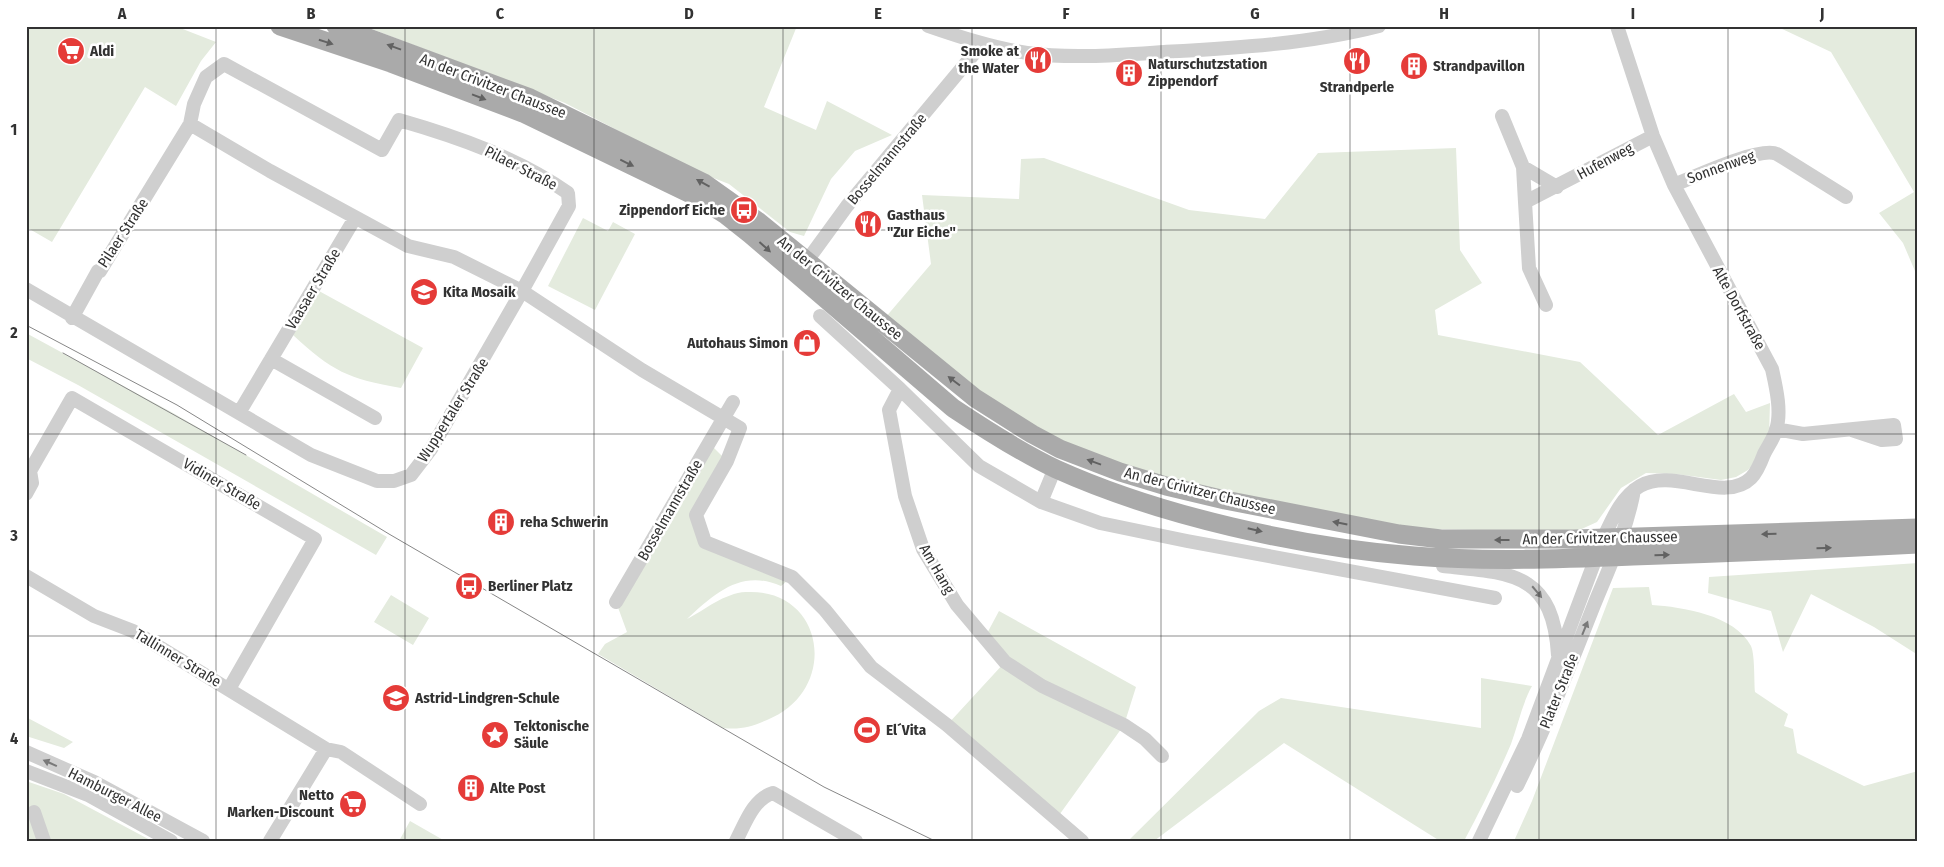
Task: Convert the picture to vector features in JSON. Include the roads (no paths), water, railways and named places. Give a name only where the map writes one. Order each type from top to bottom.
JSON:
[{"type":"main road","name":"An der Crivitzer Chaussee","points":[[280,26],[391,63],[558,129],[699,198],[804,271],[1004,418],[1060,449],[1120,472],[1224,500],[1409,536],[1473,540],[1611,538],[1918,528]]},
{"type":"main road","name":"An der Crivitzer Chaussee","points":[[336,26],[530,98],[704,183],[733,202],[804,271],[953,408],[1004,442],[1055,468],[1179,512],[1288,538],[1413,556],[1504,559],[1604,557],[1918,544]]},
{"type":"street","points":[[928,26],[982,44],[1028,53],[1124,54],[1241,47],[1341,34],[1379,26]]},
{"type":"street","name":"Alte Dorfstraße","points":[[1611,538],[1628,519],[1634,490],[1651,482],[1665,479],[1720,487],[1743,483],[1754,473],[1776,429],[1777,400],[1772,369],[1674,185],[1653,136],[1617,26]]},
{"type":"street","name":"Bosselmannstraße","points":[[804,271],[847,206],[982,44]]},
{"type":"street","name":"Pilaer Straße","points":[[72,318],[98,271],[190,124],[194,104],[206,78],[224,64],[382,150],[399,120],[486,148],[547,178],[568,193],[569,206],[522,291]]},
{"type":"street","points":[[1502,116],[1523,167],[1529,268],[1546,305]]},
{"type":"street","points":[[190,124],[408,246],[454,257],[522,291],[642,370],[718,415]]},
{"type":"street","name":"Hufenweg","points":[[1525,202],[1653,136]]},
{"type":"street","name":"Sonnenweg","points":[[1674,185],[1754,154],[1770,152],[1846,197]]},
{"type":"street","points":[[1523,167],[1557,187]]},
{"type":"street","name":"Vaasaer Straße","points":[[239,413],[355,218]]},
{"type":"street","name":"Wuppertaler Straße","points":[[26,289],[72,318],[311,455],[377,481],[394,481],[412,475],[431,449],[522,291]]},
{"type":"street","points":[[820,316],[900,389],[979,466],[1041,502],[1100,523],[1495,598]]},
{"type":"street","points":[[271,359],[375,418]]},
{"type":"street","name":"Am Hang","points":[[900,389],[889,410],[905,496],[923,550],[957,605],[1005,662],[1042,686],[1124,725],[1145,739],[1162,756]]},
{"type":"street","name":"Vidiner Straße","points":[[26,494],[32,482],[30,471],[72,398],[315,539],[229,688]]},
{"type":"street","name":"Bosselmannstraße","points":[[616,602],[718,415],[733,402]]},
{"type":"street","name":"Bosselmannstraße","points":[[718,415],[740,428],[727,461],[696,515],[705,542],[792,577],[825,610],[870,667],[947,725],[1082,841]]},
{"type":"street","points":[[1776,429],[1803,434],[1852,430]]},
{"type":"street","points":[[1041,502],[1055,468]]},
{"type":"street","points":[[1288,538],[1350,554],[1502,572],[1515,577],[1536,590],[1545,603],[1557,638],[1558,659]]},
{"type":"street","name":"Plater Straße","points":[[1490,841],[1548,722],[1611,538]]},
{"type":"street","name":"Plater Straße","points":[[1479,841],[1528,739],[1558,659],[1604,557]]},
{"type":"street","name":"Tallinner Straße","points":[[26,576],[94,616],[133,631],[326,749],[341,752],[420,804]]},
{"type":"street","points":[[270,841],[326,749]]},
{"type":"street","name":"Hamburger Allee","points":[[26,752],[94,782],[203,841]]},
{"type":"street","name":"Hamburger Allee","points":[[26,771],[88,795],[171,841]]},
{"type":"street","points":[[736,840],[759,802],[765,796],[773,793],[856,841]]},
{"type":"street","points":[[34,812],[44,841]]},
{"type":"tram line","points":[[26,325],[177,405],[389,534],[824,787],[935,841]]},
{"type":"tram line","points":[[63,353],[246,455]]},
{"type":"place","name":"Aldi","points":[[71,51]]},
{"type":"place","name":"Smoke at the Water","points":[[1038,60]]},
{"type":"place","name":"Strandperle","points":[[1357,61]]},
{"type":"place","name":"Strandpavillon","points":[[1414,66]]},
{"type":"place","name":"Naturschutzstation Zippendorf","points":[[1129,73]]},
{"type":"place","name":"Zippendorf Eiche","points":[[744,210]]},
{"type":"place","name":"Gasthaus \"Zur Eiche\"","points":[[868,224]]},
{"type":"place","name":"Kita Mosaik","points":[[424,292]]},
{"type":"place","name":"Autohaus Simon","points":[[807,343]]},
{"type":"place","name":"reha Schwerin","points":[[501,522]]},
{"type":"place","name":"Berliner Platz","points":[[469,586]]},
{"type":"place","name":"Astrid-Lindgren-Schule","points":[[396,698]]},
{"type":"place","name":"El´Vita","points":[[867,730]]},
{"type":"place","name":"Tektonische Säule","points":[[495,735]]},
{"type":"place","name":"Alte Post","points":[[471,788]]},
{"type":"place","name":"Netto Marken-Discount","points":[[353,804]]}]
